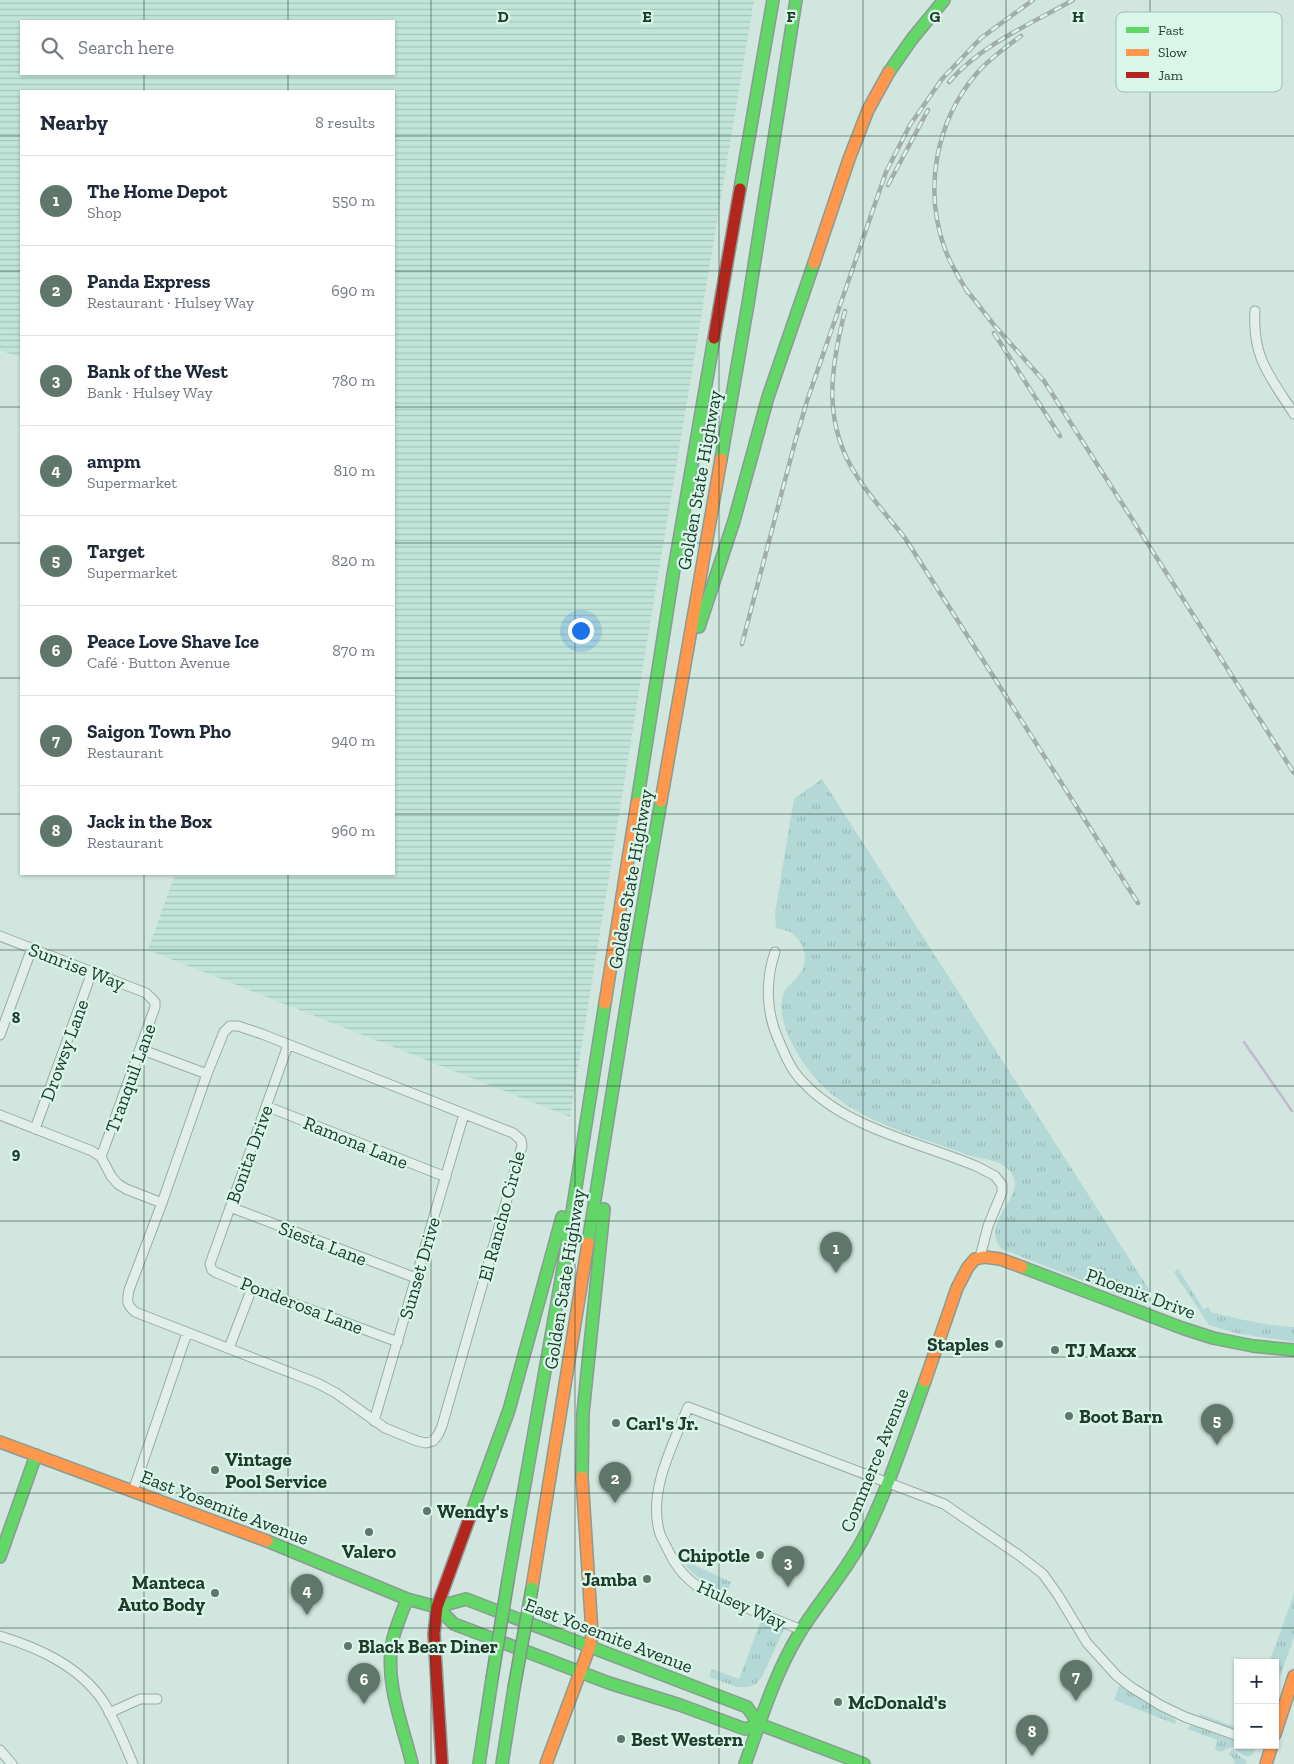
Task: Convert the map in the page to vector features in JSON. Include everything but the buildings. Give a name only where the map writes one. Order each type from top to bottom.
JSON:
[{"type":"main road","name":"Golden State Highway","points":[[479,1764],[508,1580],[587,1118],[673,575],[773,0]]},
{"type":"main road","name":"Golden State Highway","points":[[502,1764],[680,686],[748,304],[796,0]]},
{"type":"main road","points":[[680,686],[734,521],[773,380],[849,159],[868,110],[885,78],[912,39],[944,0]]},
{"type":"main road","points":[[546,1764],[590,1646],[592,1628],[582,1477],[583,1413],[624,1020]]},
{"type":"main road","points":[[442,1764],[434,1634],[437,1607],[509,1410],[587,1118]]},
{"type":"main road","name":"Phoenix Drive","points":[[980,1257],[986,1256],[1000,1259],[1213,1338],[1253,1346],[1294,1350]]},
{"type":"main road","name":"Commerce Avenue","points":[[746,1764],[770,1692],[785,1658],[863,1538],[927,1376],[962,1278],[971,1262],[980,1257]]},
{"type":"main road","name":"East Yosemite Avenue","points":[[0,1442],[286,1548],[408,1599],[437,1607],[454,1624],[609,1683],[680,1705],[745,1729],[760,1724]]},
{"type":"main road","points":[[0,1557],[36,1455]]},
{"type":"main road","points":[[408,1599],[393,1636],[390,1664],[394,1693],[412,1764]]},
{"type":"main road","name":"East Yosemite Avenue","points":[[437,1607],[466,1599],[747,1707],[760,1724],[864,1764]]},
{"type":"main road","points":[[1279,1722],[1294,1676]]},
{"type":"main road","points":[[1266,1764],[1268,1749]]},
{"type":"street","points":[[1255,311],[1255,338],[1263,365],[1294,414]]},
{"type":"street","name":"Sunrise Way","points":[[0,936],[146,993],[153,999]]},
{"type":"street","points":[[0,1035],[32,948]]},
{"type":"street","points":[[775,952],[770,968],[769,1010],[777,1037],[788,1061],[801,1080],[823,1102],[844,1115],[858,1122],[973,1164],[999,1180],[1002,1185],[1002,1192],[988,1226],[980,1257]]},
{"type":"street","name":"Drowsy Lane","points":[[35,1129],[92,972]]},
{"type":"street","name":"Tranquil Lane","points":[[101,1157],[155,1007],[153,999]]},
{"type":"street","name":"El Rancho Circle","points":[[230,1026],[238,1026],[513,1133],[521,1140],[522,1146],[442,1426],[433,1441],[426,1443],[385,1428],[336,1393],[318,1383],[134,1312],[128,1306],[126,1302],[129,1290],[207,1074],[224,1032],[230,1026]]},
{"type":"street","name":"Bonita Drive","points":[[210,1264],[288,1045]]},
{"type":"street","points":[[140,1049],[207,1074]]},
{"type":"street","name":"Ramona Lane","points":[[266,1106],[446,1177]]},
{"type":"street","name":"Sunset Drive","points":[[374,1421],[464,1114]]},
{"type":"street","points":[[0,1115],[92,1151],[101,1157],[111,1176],[126,1190],[162,1203]]},
{"type":"street","name":"Siesta Lane","points":[[230,1207],[416,1278]]},
{"type":"street","name":"Ponderosa Lane","points":[[210,1264],[215,1272],[252,1288],[398,1342]]},
{"type":"street","points":[[229,1348],[252,1288]]},
{"type":"street","points":[[133,1491],[187,1333]]},
{"type":"street","name":"Hulsey Way","points":[[802,1630],[704,1591],[676,1567],[660,1534],[657,1510],[659,1486],[688,1408],[886,1482]]},
{"type":"street","points":[[886,1482],[944,1504],[1043,1574],[1087,1643],[1099,1658],[1131,1687],[1184,1717],[1234,1735]]},
{"type":"street","points":[[0,1636],[21,1642],[44,1653],[69,1667],[86,1681],[109,1713],[133,1764]]},
{"type":"street","points":[[109,1713],[140,1699],[157,1699]]},
{"type":"street","points":[[0,1750],[12,1764]]},
{"type":"green space","points":[[0,0],[754,0],[570,1117],[148,950],[175,875],[395,875],[395,90],[20,90],[20,358],[0,350]]},
{"type":"green space","points":[[822,779],[1150,1291],[1149,1301],[1140,1303],[1002,1249],[996,1239],[996,1228],[1014,1187],[1014,1178],[1007,1168],[993,1161],[968,1155],[874,1120],[832,1094],[814,1077],[799,1056],[785,1027],[782,1002],[786,988],[801,972],[805,961],[804,950],[795,935],[776,928],[775,913],[794,799]]},
{"type":"green space","points":[[1178,1269],[1204,1310],[1208,1307],[1211,1312],[1242,1320],[1294,1327],[1294,1342],[1235,1333],[1209,1325],[1174,1272]]},
{"type":"green space","points":[[679,1558],[731,1582],[727,1593],[701,1579],[689,1570]]},
{"type":"green space","points":[[1294,1594],[1294,1637],[1279,1680],[1279,1659],[1270,1659]]},
{"type":"green space","points":[[761,1621],[784,1629],[762,1677],[756,1684],[749,1687],[737,1687],[709,1677],[712,1669],[739,1679]]},
{"type":"green space","points":[[1119,1686],[1123,1686],[1143,1701],[1174,1718],[1175,1724],[1114,1700]]},
{"type":"green space","points":[[1198,1713],[1234,1726],[1234,1729],[1201,1717]]},
{"type":"green space","points":[[1192,1725],[1234,1741],[1234,1748],[1217,1751],[1215,1749],[1217,1740],[1187,1729]]},
{"type":"green space","points":[[1236,1749],[1255,1749],[1251,1756],[1242,1754]]},
{"type":"green space","points":[[1233,1750],[1247,1760],[1246,1764],[1235,1764],[1233,1758],[1228,1754]]},
{"type":"waterway","points":[[1244,1042],[1292,1111]]},
{"type":"railway","points":[[742,644],[807,401],[886,172],[910,125],[942,79],[981,38],[1033,0]]},
{"type":"railway","points":[[949,82],[976,57],[992,46],[1024,26],[1073,0]]},
{"type":"railway","points":[[968,293],[945,249],[938,226],[935,203],[937,156],[943,134],[963,92],[987,62],[1021,36]]},
{"type":"railway","points":[[888,185],[928,110]]},
{"type":"railway","points":[[965,288],[994,325],[1044,381],[1294,773]]},
{"type":"railway","points":[[845,311],[836,354],[832,396],[834,417],[846,458],[863,486],[905,538],[1138,903]]},
{"type":"railway","points":[[994,333],[1060,436]]},
{"type":"traffic: fast","points":[[740,189],[773,0]]},
{"type":"traffic: fast","points":[[721,459],[748,304],[796,0]]},
{"type":"traffic: fast","points":[[889,72],[912,39],[944,0]]},
{"type":"traffic: fast","points":[[699,627],[734,521],[768,397],[814,263]]},
{"type":"traffic: fast","points":[[637,803],[673,575],[714,338]]},
{"type":"traffic: fast","points":[[588,1243],[661,801]]},
{"type":"traffic: fast","points":[[508,1580],[564,1263],[605,1003]]},
{"type":"traffic: fast","points":[[582,1477],[583,1413],[604,1209]]},
{"type":"traffic: fast","points":[[471,1514],[509,1410],[562,1217]]},
{"type":"traffic: fast","points":[[1022,1267],[1213,1338],[1253,1346],[1294,1350]]},
{"type":"traffic: fast","points":[[745,1764],[782,1665],[799,1634],[857,1550],[873,1518],[897,1460],[925,1381]]},
{"type":"traffic: fast","points":[[0,1557],[36,1455]]},
{"type":"traffic: fast","points":[[267,1541],[407,1599],[437,1607],[454,1624],[580,1672]]},
{"type":"traffic: fast","points":[[492,1679],[508,1580]]},
{"type":"traffic: fast","points":[[514,1688],[532,1588]]},
{"type":"traffic: fast","points":[[407,1599],[392,1643],[390,1658],[396,1704],[412,1764]]},
{"type":"traffic: fast","points":[[437,1607],[466,1599],[747,1707],[759,1724],[864,1764]]},
{"type":"traffic: fast","points":[[580,1672],[745,1729],[759,1724]]},
{"type":"traffic: fast","points":[[479,1764],[492,1679]]},
{"type":"traffic: fast","points":[[502,1764],[514,1688]]},
{"type":"traffic: slow","points":[[814,263],[849,159],[868,110],[889,72]]},
{"type":"traffic: slow","points":[[661,801],[721,459]]},
{"type":"traffic: slow","points":[[605,1003],[637,803]]},
{"type":"traffic: slow","points":[[532,1588],[588,1243]]},
{"type":"traffic: slow","points":[[925,1381],[957,1288],[968,1267],[975,1259],[985,1257],[1000,1259],[1022,1267]]},
{"type":"traffic: slow","points":[[0,1442],[267,1541]]},
{"type":"traffic: slow","points":[[546,1764],[590,1646],[592,1633],[582,1477]]},
{"type":"traffic: slow","points":[[1279,1722],[1294,1676]]},
{"type":"traffic: slow","points":[[1266,1764],[1271,1749]]},
{"type":"traffic: jam","points":[[714,338],[740,189]]},
{"type":"traffic: jam","points":[[442,1764],[434,1634],[437,1607],[471,1514]]},
{"type":"place","name":"The Home Depot","points":[[836,1273]]},
{"type":"place","name":"Staples","points":[[999,1344]]},
{"type":"place","name":"TJ Maxx","points":[[1055,1350]]},
{"type":"place","name":"Boot Barn","points":[[1069,1416]]},
{"type":"place","name":"Carl's Jr.","points":[[616,1423]]},
{"type":"place","name":"Target","points":[[1217,1445]]},
{"type":"place","name":"Vintage Pool Service","points":[[215,1470]]},
{"type":"place","name":"Panda Express","points":[[615,1503]]},
{"type":"place","name":"Wendy's","points":[[427,1511]]},
{"type":"place","name":"Valero","points":[[369,1532]]},
{"type":"place","name":"Chipotle","points":[[760,1555]]},
{"type":"place","name":"Jamba","points":[[647,1579]]},
{"type":"place","name":"Bank of the West","points":[[788,1587]]},
{"type":"place","name":"Manteca Auto Body","points":[[215,1593]]},
{"type":"place","name":"ampm","points":[[307,1615]]},
{"type":"place","name":"Black Bear Diner","points":[[348,1646]]},
{"type":"place","name":"Saigon Town Pho","points":[[1076,1701]]},
{"type":"place","name":"McDonald's","points":[[838,1702]]},
{"type":"place","name":"Peace Love Shave Ice","points":[[364,1704]]},
{"type":"place","name":"Best Western","points":[[621,1739]]},
{"type":"place","name":"Jack in the Box","points":[[1032,1756]]}]
